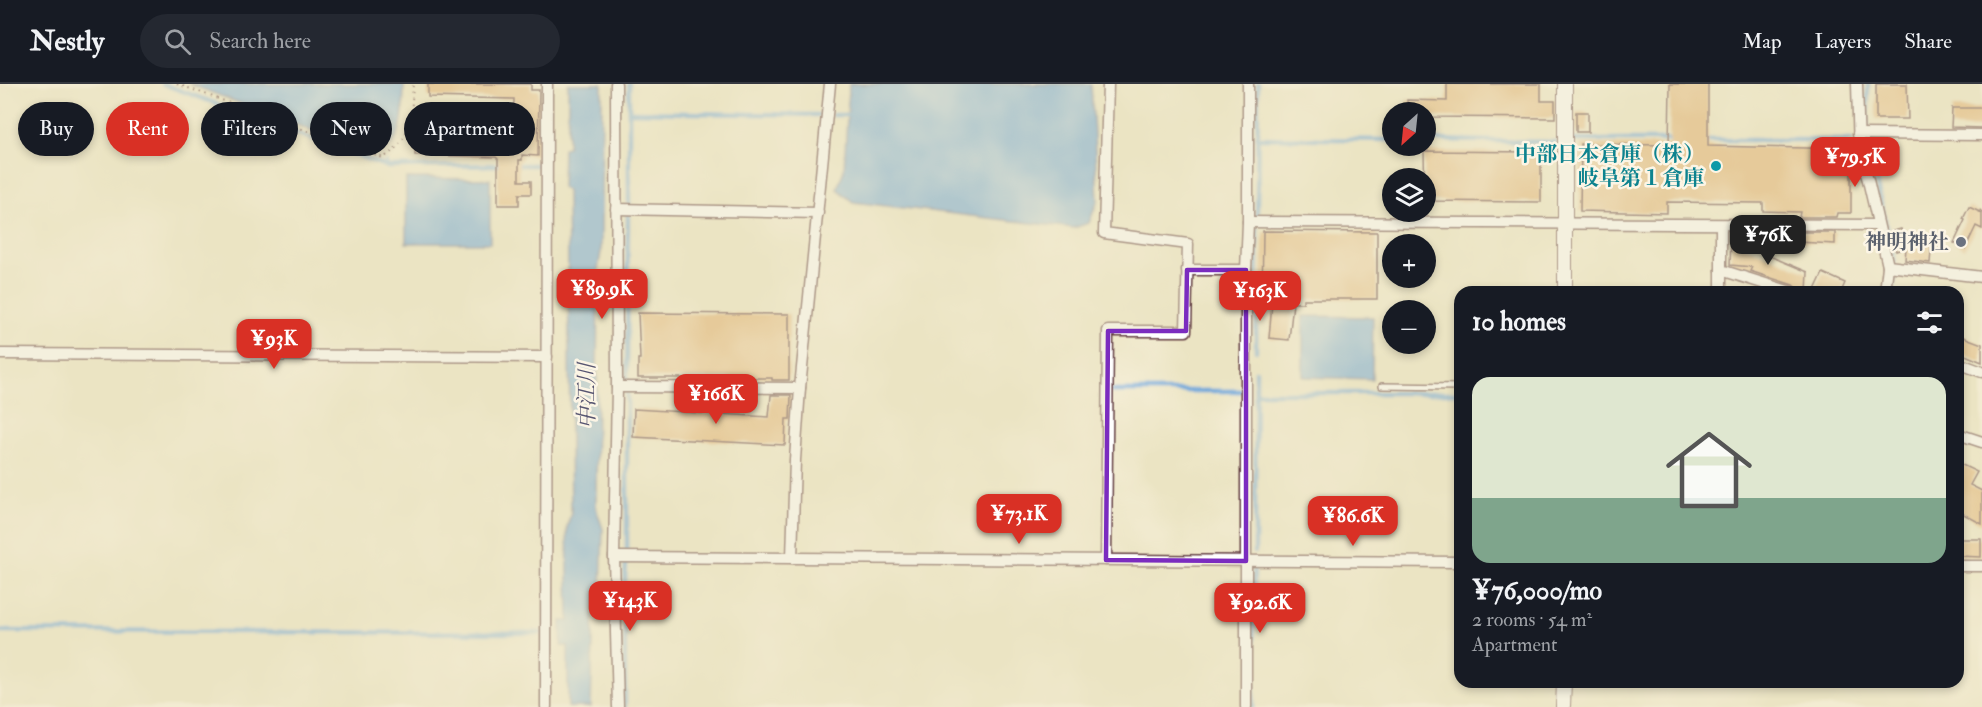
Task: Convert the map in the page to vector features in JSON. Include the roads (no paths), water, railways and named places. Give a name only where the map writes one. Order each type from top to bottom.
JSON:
[{"type":"street","points":[[546,707],[547,84]]},
{"type":"street","points":[[616,84],[615,557],[618,707]]},
{"type":"street","points":[[792,558],[800,388],[830,84]]},
{"type":"street","points":[[1106,560],[1108,331],[1186,332],[1188,244],[1104,233],[1108,84]]},
{"type":"street","points":[[1246,707],[1248,84]]},
{"type":"street","points":[[1565,84],[1565,286]]},
{"type":"street","points":[[1857,84],[1859,151],[1888,266],[1886,286]]},
{"type":"street","points":[[1858,134],[1982,135]]},
{"type":"street","points":[[616,209],[818,213]]},
{"type":"street","points":[[1248,222],[1877,225]]},
{"type":"street","points":[[1720,225],[1721,286]]},
{"type":"street","points":[[1888,266],[1982,277]]},
{"type":"street","points":[[1187,270],[1246,270]]},
{"type":"street","points":[[1721,270],[1772,286]]},
{"type":"street","points":[[0,354],[547,357]]},
{"type":"street","points":[[1964,365],[1982,372]]},
{"type":"street","points":[[617,387],[800,388]]},
{"type":"street","points":[[1964,436],[1982,442]]},
{"type":"street","points":[[615,557],[1454,562]]},
{"type":"street","points":[[1964,566],[1982,566]]},
{"type":"street","points":[[1563,707],[1564,688]]},
{"type":"lane","points":[[1382,386],[1454,387]]},
{"type":"water","points":[[189,84],[404,84],[402,121],[400,130],[392,144],[392,102],[310,102],[310,130],[298,125],[298,102],[237,102]]},
{"type":"water","name":"中江川","points":[[568,84],[602,84],[596,508],[603,529],[601,590],[594,609],[591,707],[568,707],[568,646],[561,646],[561,621],[569,621],[567,527],[571,513],[567,191],[562,187],[563,148],[568,147]]},
{"type":"water","points":[[849,84],[1091,84],[1098,200],[1089,223],[1074,228],[853,202],[837,189],[844,170]]},
{"type":"water","points":[[406,178],[490,179],[490,243],[406,243]]},
{"type":"water","points":[[1303,316],[1373,317],[1372,379],[1303,377]]},
{"type":"waterway","points":[[163,84],[388,167]]},
{"type":"waterway","points":[[629,84],[629,206]]},
{"type":"waterway","points":[[1257,216],[1258,84]]},
{"type":"waterway","points":[[1867,129],[1868,84]]},
{"type":"waterway","points":[[629,112],[818,115]]},
{"type":"waterway","points":[[833,115],[848,115]]},
{"type":"waterway","points":[[1257,138],[1382,140]]},
{"type":"waterway","points":[[1866,139],[1895,262]]},
{"type":"waterway","points":[[1436,140],[1555,142]]},
{"type":"waterway","points":[[1574,140],[1675,140]]},
{"type":"waterway","points":[[1704,140],[1851,140]]},
{"type":"waterway","points":[[386,163],[388,167],[504,165]]},
{"type":"waterway","points":[[515,165],[539,165]]},
{"type":"waterway","points":[[627,384],[628,214]]},
{"type":"waterway","points":[[1256,351],[1257,229]]},
{"type":"waterway","points":[[1894,286],[1895,274]]},
{"type":"waterway","points":[[1255,552],[1256,371]]},
{"type":"waterway","points":[[1112,391],[1241,391]]},
{"type":"waterway","points":[[627,393],[627,552]]},
{"type":"waterway","points":[[1256,393],[1454,393]]},
{"type":"waterway","points":[[625,707],[626,563]]},
{"type":"waterway","points":[[1253,707],[1254,567]]},
{"type":"waterway","points":[[0,631],[541,633]]},
{"type":"place","name":"中部日本倉庫（株） 岐阜第１倉庫","points":[[1716,166]]},
{"type":"place","name":"神明神社","points":[[1961,242]]}]
